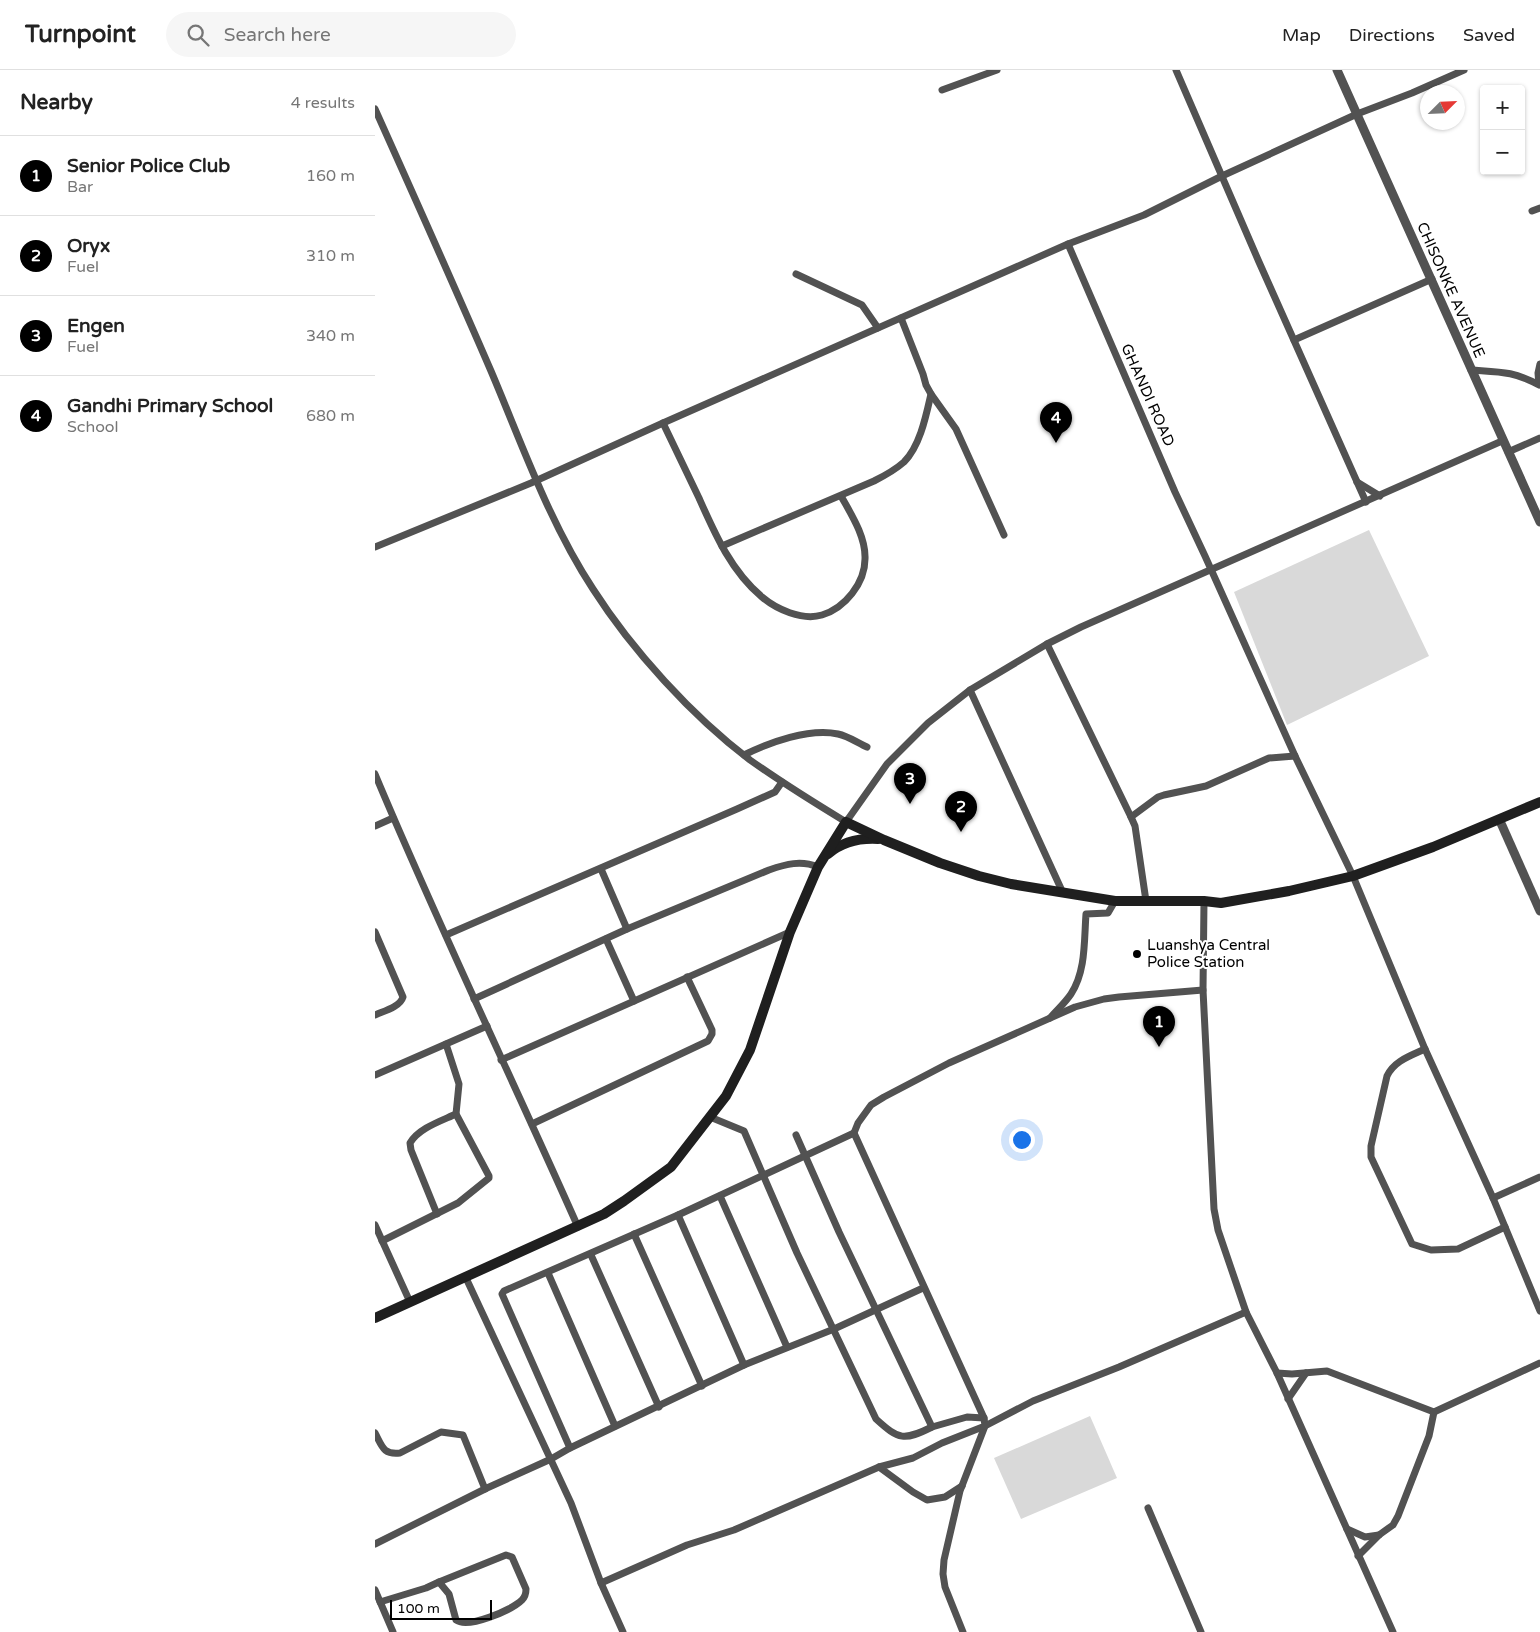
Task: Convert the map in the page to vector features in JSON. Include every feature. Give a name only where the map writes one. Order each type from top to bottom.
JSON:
[{"type":"main road","points":[[375,1318],[605,1214],[671,1167],[726,1096],[750,1050],[791,932],[819,865],[846,822],[940,863],[1011,884],[1115,900],[1204,901],[1221,903],[1254,898],[1353,876],[1433,848],[1540,802]]},
{"type":"main road","points":[[819,865],[833,850],[849,842],[866,839],[884,840]]},
{"type":"street","points":[[942,90],[997,70]]},
{"type":"street","points":[[1176,70],[1328,420],[1366,502]]},
{"type":"street","name":"CHISONKE AVENUE","points":[[1337,70],[1540,522]]},
{"type":"street","points":[[375,546],[537,480],[1068,244],[1143,215],[1222,176],[1357,114],[1464,70]]},
{"type":"street","points":[[375,109],[487,361],[559,532],[593,590],[669,686],[708,724],[744,755],[782,782],[846,822],[887,764],[929,723],[970,690],[1047,644],[1503,441]]},
{"type":"street","points":[[1532,211],[1540,208]]},
{"type":"street","name":"GHANDI ROAD","points":[[1068,244],[1175,492],[1295,756],[1353,876],[1425,1049],[1493,1198],[1540,1311]]},
{"type":"street","points":[[796,274],[862,305],[878,328]]},
{"type":"street","points":[[1294,340],[1432,279]]},
{"type":"street","points":[[901,318],[926,385],[956,429],[1004,535]]},
{"type":"street","points":[[1471,370],[1511,372],[1524,376],[1539,385],[1538,373],[1540,364]]},
{"type":"street","points":[[722,546],[841,496],[890,472],[905,462],[917,443],[931,394]]},
{"type":"street","points":[[663,423],[722,546],[749,585],[772,604],[801,615],[820,616],[834,610],[849,598],[859,585],[866,557],[852,516],[841,496]]},
{"type":"street","points":[[1508,452],[1540,438]]},
{"type":"street","points":[[1357,482],[1380,496]]},
{"type":"street","points":[[1047,644],[1135,826],[1146,901]]},
{"type":"street","points":[[970,690],[1063,893]]},
{"type":"street","points":[[744,755],[761,746],[803,733],[839,734],[867,747]]},
{"type":"street","points":[[1131,817],[1157,797],[1206,786],[1269,758],[1295,756]]},
{"type":"street","points":[[375,774],[501,1060],[578,1227]]},
{"type":"street","points":[[446,936],[775,792],[782,782]]},
{"type":"street","points":[[375,826],[393,818]]},
{"type":"street","points":[[1499,821],[1540,911]]},
{"type":"street","points":[[475,998],[627,929],[782,865],[804,863],[819,865]]},
{"type":"street","points":[[601,869],[627,929]]},
{"type":"street","points":[[1050,1019],[1071,993],[1079,977],[1083,956],[1086,914],[1108,912],[1115,900]]},
{"type":"street","points":[[1204,901],[1203,990],[1214,1208],[1217,1230],[1246,1312],[1277,1372],[1393,1632]]},
{"type":"street","points":[[375,932],[403,997],[401,1002],[375,1016]]},
{"type":"street","points":[[501,1060],[791,932]]},
{"type":"street","points":[[606,939],[634,1001]]},
{"type":"street","points":[[532,1124],[708,1041],[712,1030],[687,978]]},
{"type":"street","points":[[570,1448],[502,1294],[504,1291],[721,1196],[853,1133],[871,1106],[884,1097],[949,1063],[1075,1007],[1104,999],[1203,990]]},
{"type":"street","points":[[375,1075],[487,1026]]},
{"type":"street","points":[[382,1241],[465,1199],[489,1178],[456,1114],[459,1084],[446,1044]]},
{"type":"street","points":[[1425,1049],[1395,1064],[1390,1069],[1371,1146],[1371,1157],[1412,1244],[1431,1250],[1458,1250],[1505,1227]]},
{"type":"street","points":[[437,1214],[411,1150],[411,1143],[419,1134],[434,1124],[456,1114]]},
{"type":"street","points":[[710,1117],[744,1131],[797,1253],[876,1419],[891,1432],[904,1437],[914,1436],[932,1427],[967,1417],[984,1418]]},
{"type":"street","points":[[853,1133],[984,1418],[985,1426],[962,1486],[945,1554],[943,1574],[951,1603],[963,1632]]},
{"type":"street","points":[[796,1135],[839,1232],[932,1427]]},
{"type":"street","points":[[1493,1198],[1540,1177]]},
{"type":"street","points":[[721,1196],[787,1348]]},
{"type":"street","points":[[678,1215],[744,1365]]},
{"type":"street","points":[[375,1224],[410,1302]]},
{"type":"street","points":[[634,1234],[702,1386]]},
{"type":"street","points":[[591,1254],[659,1407]]},
{"type":"street","points":[[548,1273],[615,1426]]},
{"type":"street","points":[[466,1278],[571,1503],[601,1583],[623,1632]]},
{"type":"street","points":[[375,1544],[744,1365],[877,1311],[923,1288]]},
{"type":"street","points":[[601,1583],[687,1545],[734,1530],[879,1467],[913,1458],[955,1437],[985,1426],[1033,1401],[1119,1367],[1246,1312]]},
{"type":"street","points":[[1277,1372],[1292,1374],[1327,1370],[1435,1412],[1540,1363]]},
{"type":"street","points":[[1289,1399],[1306,1373]]},
{"type":"street","points":[[1358,1556],[1379,1535],[1393,1525],[1405,1500],[1429,1436],[1435,1412]]},
{"type":"street","points":[[375,1433],[384,1449],[394,1454],[400,1453],[441,1432],[463,1435],[485,1489]]},
{"type":"street","points":[[879,1467],[927,1500],[945,1497],[962,1486]]},
{"type":"street","points":[[1148,1508],[1201,1632]]},
{"type":"street","points":[[1346,1529],[1365,1537],[1379,1535]]},
{"type":"street","points":[[380,1602],[426,1588],[439,1582],[506,1555],[512,1558],[526,1593],[522,1600],[504,1612],[462,1623],[456,1620],[449,1594],[439,1582]]},
{"type":"street","points":[[375,1590],[393,1632]]},
{"type":"shaded area","points":[[1369,530],[1429,656],[1287,725],[1234,592]]},
{"type":"shaded area","points":[[1090,1416],[1117,1478],[1021,1519],[994,1458]]},
{"type":"place","name":"Gandhi Primary School","points":[[1056,443]]},
{"type":"place","name":"Engen","points":[[910,804]]},
{"type":"place","name":"Oryx","points":[[961,832]]},
{"type":"place","name":"Luanshya Central Police Station","points":[[1137,954]]},
{"type":"place","name":"Senior Police Club","points":[[1159,1047]]}]
